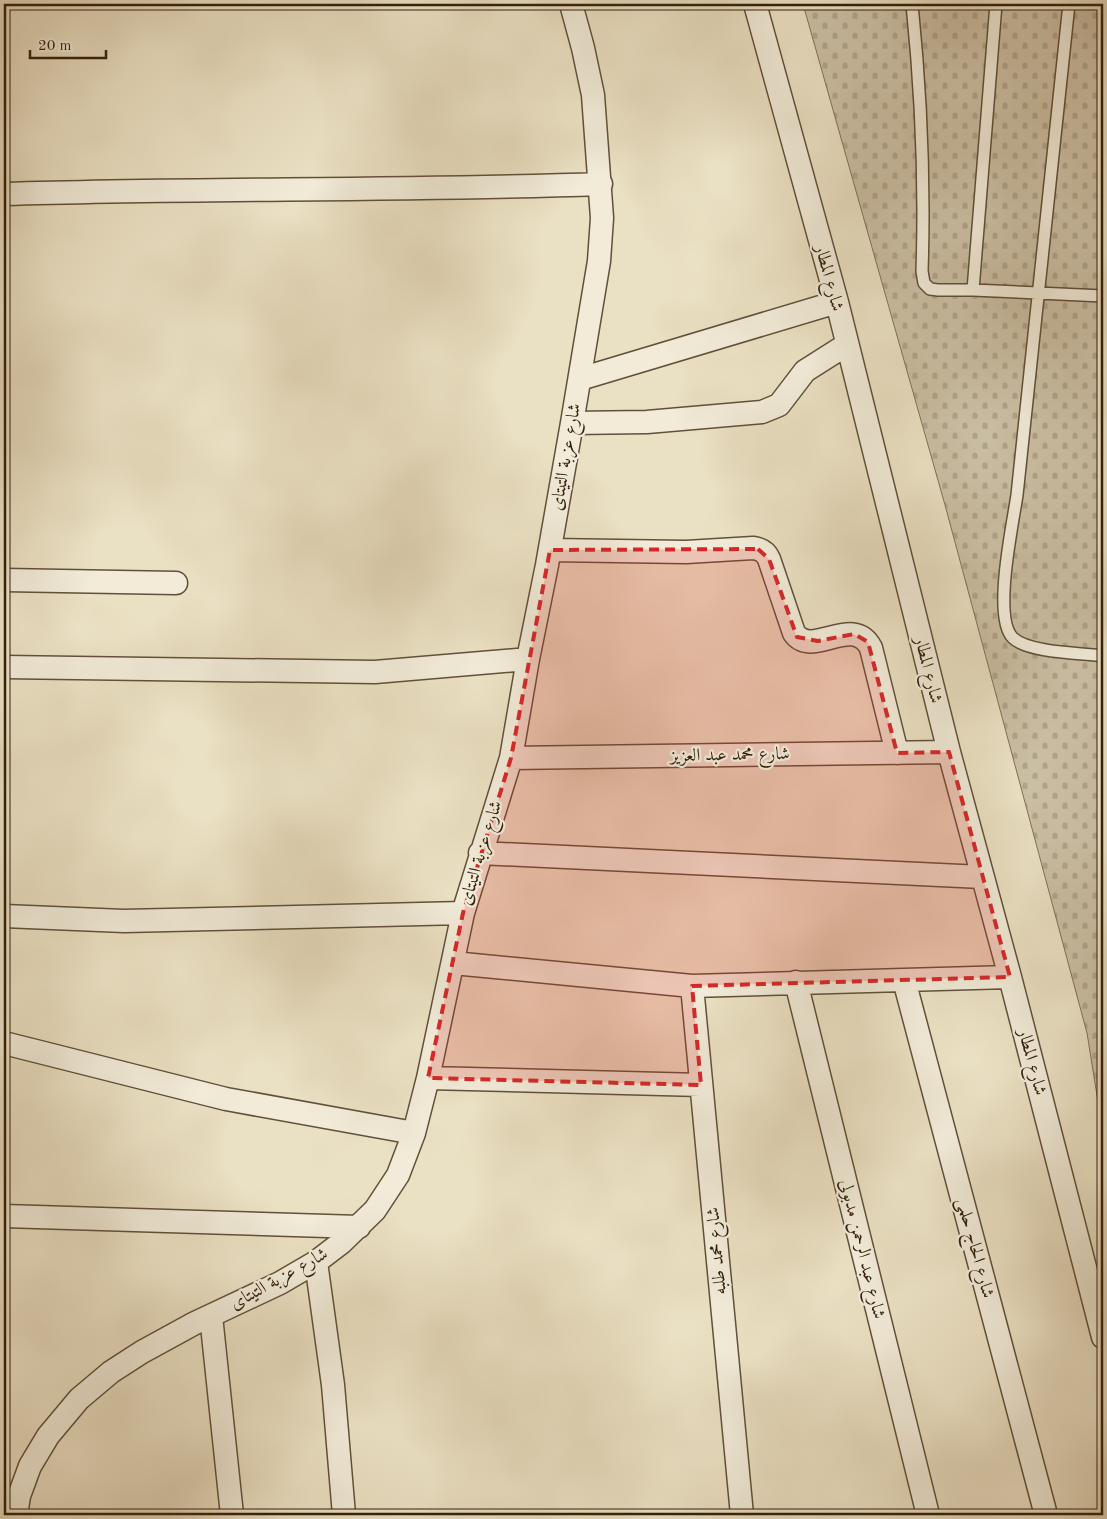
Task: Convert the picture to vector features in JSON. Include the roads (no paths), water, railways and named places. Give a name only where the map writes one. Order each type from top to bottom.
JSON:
[{"type":"street","name":"شارع عزبة التيتاى","points":[[16,1515],[19,1496],[30,1466],[48,1436],[79,1399],[111,1372],[157,1344],[280,1284],[341,1244],[375,1210],[398,1176],[414,1133],[428,1078],[463,913],[480,853],[511,758],[528,659],[550,550],[599,261],[602,218],[601,184],[593,95],[571,4]]},
{"type":"street","name":"شارع المطار","points":[[755,4],[836,302],[949,752],[1010,977],[1103,1336]]},
{"type":"street","points":[[4,194],[134,190],[492,188],[601,184]]},
{"type":"street","points":[[580,379],[836,302]]},
{"type":"street","points":[[572,423],[647,422],[762,412],[779,405],[805,371],[846,345]]},
{"type":"street","points":[[550,550],[686,552],[753,548],[762,551],[769,559],[797,637],[808,641],[818,641],[854,634],[868,642],[896,753]]},
{"type":"street","points":[[4,580],[176,583]]},
{"type":"street","points":[[4,667],[375,672],[528,659]]},
{"type":"street","name":"شارع محمد عبد العزيز","points":[[511,758],[949,752]]},
{"type":"street","points":[[480,853],[982,877]]},
{"type":"street","points":[[4,916],[124,921],[463,913]]},
{"type":"street","points":[[453,963],[692,986],[1010,977]]},
{"type":"street","name":"شارع الحاج حلمى","points":[[904,980],[1046,1515]]},
{"type":"street","name":"شارع عبد الرحمن مدبولى","points":[[796,982],[928,1515]]},
{"type":"street","name":"شارع محمد طلبه","points":[[692,986],[742,1515]]},
{"type":"street","points":[[4,1043],[226,1099],[414,1133]]},
{"type":"street","points":[[428,1078],[701,1085]]},
{"type":"street","points":[[4,1216],[359,1227]]},
{"type":"street","points":[[316,1262],[333,1384],[344,1515]]},
{"type":"street","points":[[211,1316],[232,1515]]},
{"type":"lane","points":[[912,4],[919,84],[923,172],[922,271],[924,284],[930,289],[938,290],[1038,292],[1103,296]]},
{"type":"lane","points":[[973,290],[996,4]]},
{"type":"lane","points":[[1069,4],[1017,495],[1003,596],[1006,626],[1013,638],[1024,645],[1103,656]]}]
